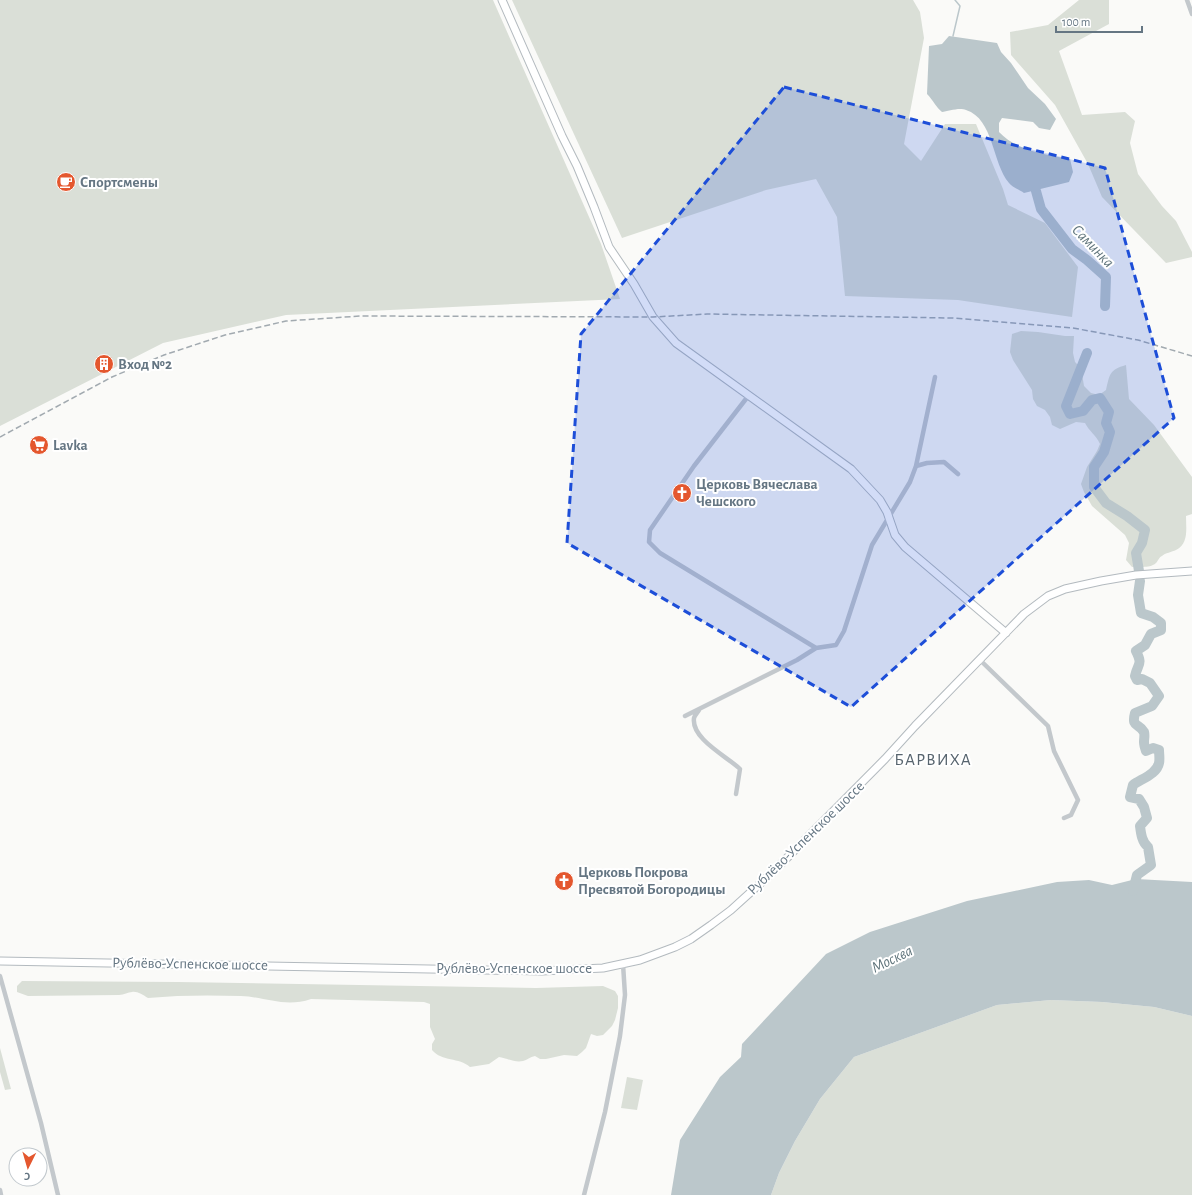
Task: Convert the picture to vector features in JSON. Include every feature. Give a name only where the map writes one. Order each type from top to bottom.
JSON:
[{"type":"main road","points":[[502,0],[562,136],[577,166],[609,247],[617,261],[634,284],[653,317],[676,343],[851,469],[880,500],[887,512],[895,536],[905,547],[1006,633]]},
{"type":"main road","name":"Рублёво-Успенское шоссе","points":[[0,961],[542,971],[584,970],[623,964],[660,954],[692,939],[731,910],[774,871],[885,759],[1024,614],[1040,601],[1065,589],[1100,581],[1192,571]]},
{"type":"street","points":[[1187,0],[1192,14]]},
{"type":"street","points":[[685,716],[790,663],[816,648],[836,645],[844,631],[872,545],[910,482],[916,466],[935,377]]},
{"type":"street","points":[[749,395],[694,466],[650,530],[649,542],[660,553],[816,648]]},
{"type":"street","points":[[916,466],[927,463],[944,462],[958,474]]},
{"type":"street","points":[[980,660],[1048,726],[1054,751],[1078,800],[1071,815],[1064,818]]},
{"type":"street","points":[[700,708],[694,717],[695,727],[710,747],[732,761],[740,769],[736,794]]},
{"type":"street","points":[[584,1195],[605,1112],[620,1036],[625,995],[623,964]]},
{"type":"street","points":[[0,976],[41,1123],[58,1195]]},
{"type":"street","points":[[0,1190],[1,1195]]},
{"type":"highlighted area","points":[[784,87],[1105,168],[1174,418],[851,707],[567,543],[581,334]]},
{"type":"shaded area","points":[[0,0],[493,0],[601,244],[620,299],[286,315],[163,343],[0,426]]},
{"type":"shaded area","points":[[512,0],[913,0],[920,12],[924,38],[904,144],[921,161],[945,124],[976,124],[1003,189],[1008,205],[1045,223],[1078,267],[1072,317],[958,300],[845,296],[837,217],[816,179],[766,190],[622,238]]},
{"type":"shaded area","points":[[1079,0],[1109,0],[1109,24],[1059,51],[1082,115],[1125,112],[1135,121],[1130,143],[1138,174],[1162,206],[1176,221],[1192,252],[1192,257],[1166,263],[1102,197],[1088,164],[1055,105],[1011,55],[1010,32],[1048,25]]},
{"type":"shaded area","points":[[1021,331],[1074,336],[1073,353],[1075,362],[1081,368],[1084,386],[1091,393],[1099,395],[1106,390],[1111,373],[1126,365],[1129,399],[1154,425],[1192,477],[1192,514],[1186,516],[1185,540],[1180,547],[1160,557],[1153,565],[1147,567],[1132,567],[1126,560],[1129,543],[1125,535],[1092,506],[1084,492],[1081,484],[1087,467],[1100,444],[1085,423],[1076,422],[1060,429],[1052,425],[1050,417],[1045,410],[1037,406],[1033,399],[1032,390],[1013,360],[1010,352],[1012,334]]},
{"type":"shaded area","points":[[22,981],[536,988],[603,986],[615,991],[618,996],[618,1008],[612,1026],[603,1035],[597,1036],[591,1034],[586,1048],[577,1056],[564,1055],[540,1059],[535,1056],[524,1061],[514,1061],[499,1057],[489,1064],[470,1067],[461,1062],[436,1054],[432,1050],[432,1044],[435,1039],[430,1027],[430,1004],[424,1002],[311,999],[284,1002],[241,996],[218,995],[148,998],[134,992],[123,995],[28,996],[17,992],[17,986]]},
{"type":"shaded area","points":[[1051,1000],[1102,1002],[1154,1007],[1192,1016],[1192,1195],[771,1195],[779,1173],[795,1141],[820,1099],[854,1057],[997,1005]]},
{"type":"shaded area","points":[[0,1048],[11,1089],[5,1090],[0,1072]]},
{"type":"shaded area","points":[[627,1077],[643,1080],[637,1110],[621,1108]]},
{"type":"water","points":[[949,36],[997,43],[1001,52],[1011,63],[1028,88],[1045,104],[1056,119],[1050,130],[1039,128],[1033,122],[1002,118],[999,123],[999,132],[1014,144],[1023,148],[1042,154],[1070,159],[1073,172],[1069,182],[1024,193],[1010,184],[1003,174],[992,142],[982,122],[975,115],[963,109],[942,112],[938,108],[927,94],[929,46],[942,44]]},
{"type":"water","name":"Москва","points":[[1136,879],[1192,882],[1192,1016],[1154,1007],[1102,1002],[1051,1000],[997,1005],[854,1057],[820,1099],[795,1141],[779,1173],[771,1195],[671,1195],[680,1140],[720,1077],[741,1057],[742,1044],[826,954],[870,932],[967,901],[1057,882],[1089,880],[1112,885]]},
{"type":"waterway","points":[[953,36],[960,6],[955,0]]},
{"type":"waterway","name":"Саминка","points":[[1036,191],[1041,209],[1072,249],[1106,277],[1105,306]]},
{"type":"waterway","name":"Саминка","points":[[1087,353],[1066,406],[1070,414],[1083,411],[1092,400],[1100,398],[1109,412],[1106,423],[1110,432],[1104,452],[1094,467],[1094,487],[1106,503],[1127,516],[1145,530],[1142,543],[1136,553],[1139,571]]},
{"type":"waterway","name":"Саминка","points":[[1133,891],[1137,875],[1151,865],[1148,847],[1141,835],[1140,826],[1147,818],[1144,807],[1139,799],[1130,797],[1133,785],[1148,776],[1158,767],[1159,763],[1159,750],[1153,748],[1146,751],[1144,732],[1136,725],[1134,721],[1135,713],[1152,706],[1159,696],[1150,683],[1142,679],[1137,680],[1135,676],[1140,662],[1136,651],[1145,645],[1151,634],[1161,630],[1161,623],[1153,617],[1141,613],[1138,595],[1140,581]]},
{"type":"railway","points":[[0,437],[112,377],[164,355],[225,335],[286,321],[361,316],[653,317],[707,314],[952,318],[1073,328],[1138,340],[1192,356]]},
{"type":"place","name":"Спортсмены","points":[[66,182]]},
{"type":"place","name":"Вход №2","points":[[104,364]]},
{"type":"place","name":"Lavka","points":[[39,445]]},
{"type":"place","name":"Церковь Вячеслава Чешского","points":[[682,493]]},
{"type":"place","name":"Церковь Покрова Пресвятой Богородицы","points":[[564,881]]},
{"type":"district","name":"БАРВИХА","points":[[933,759]]}]
